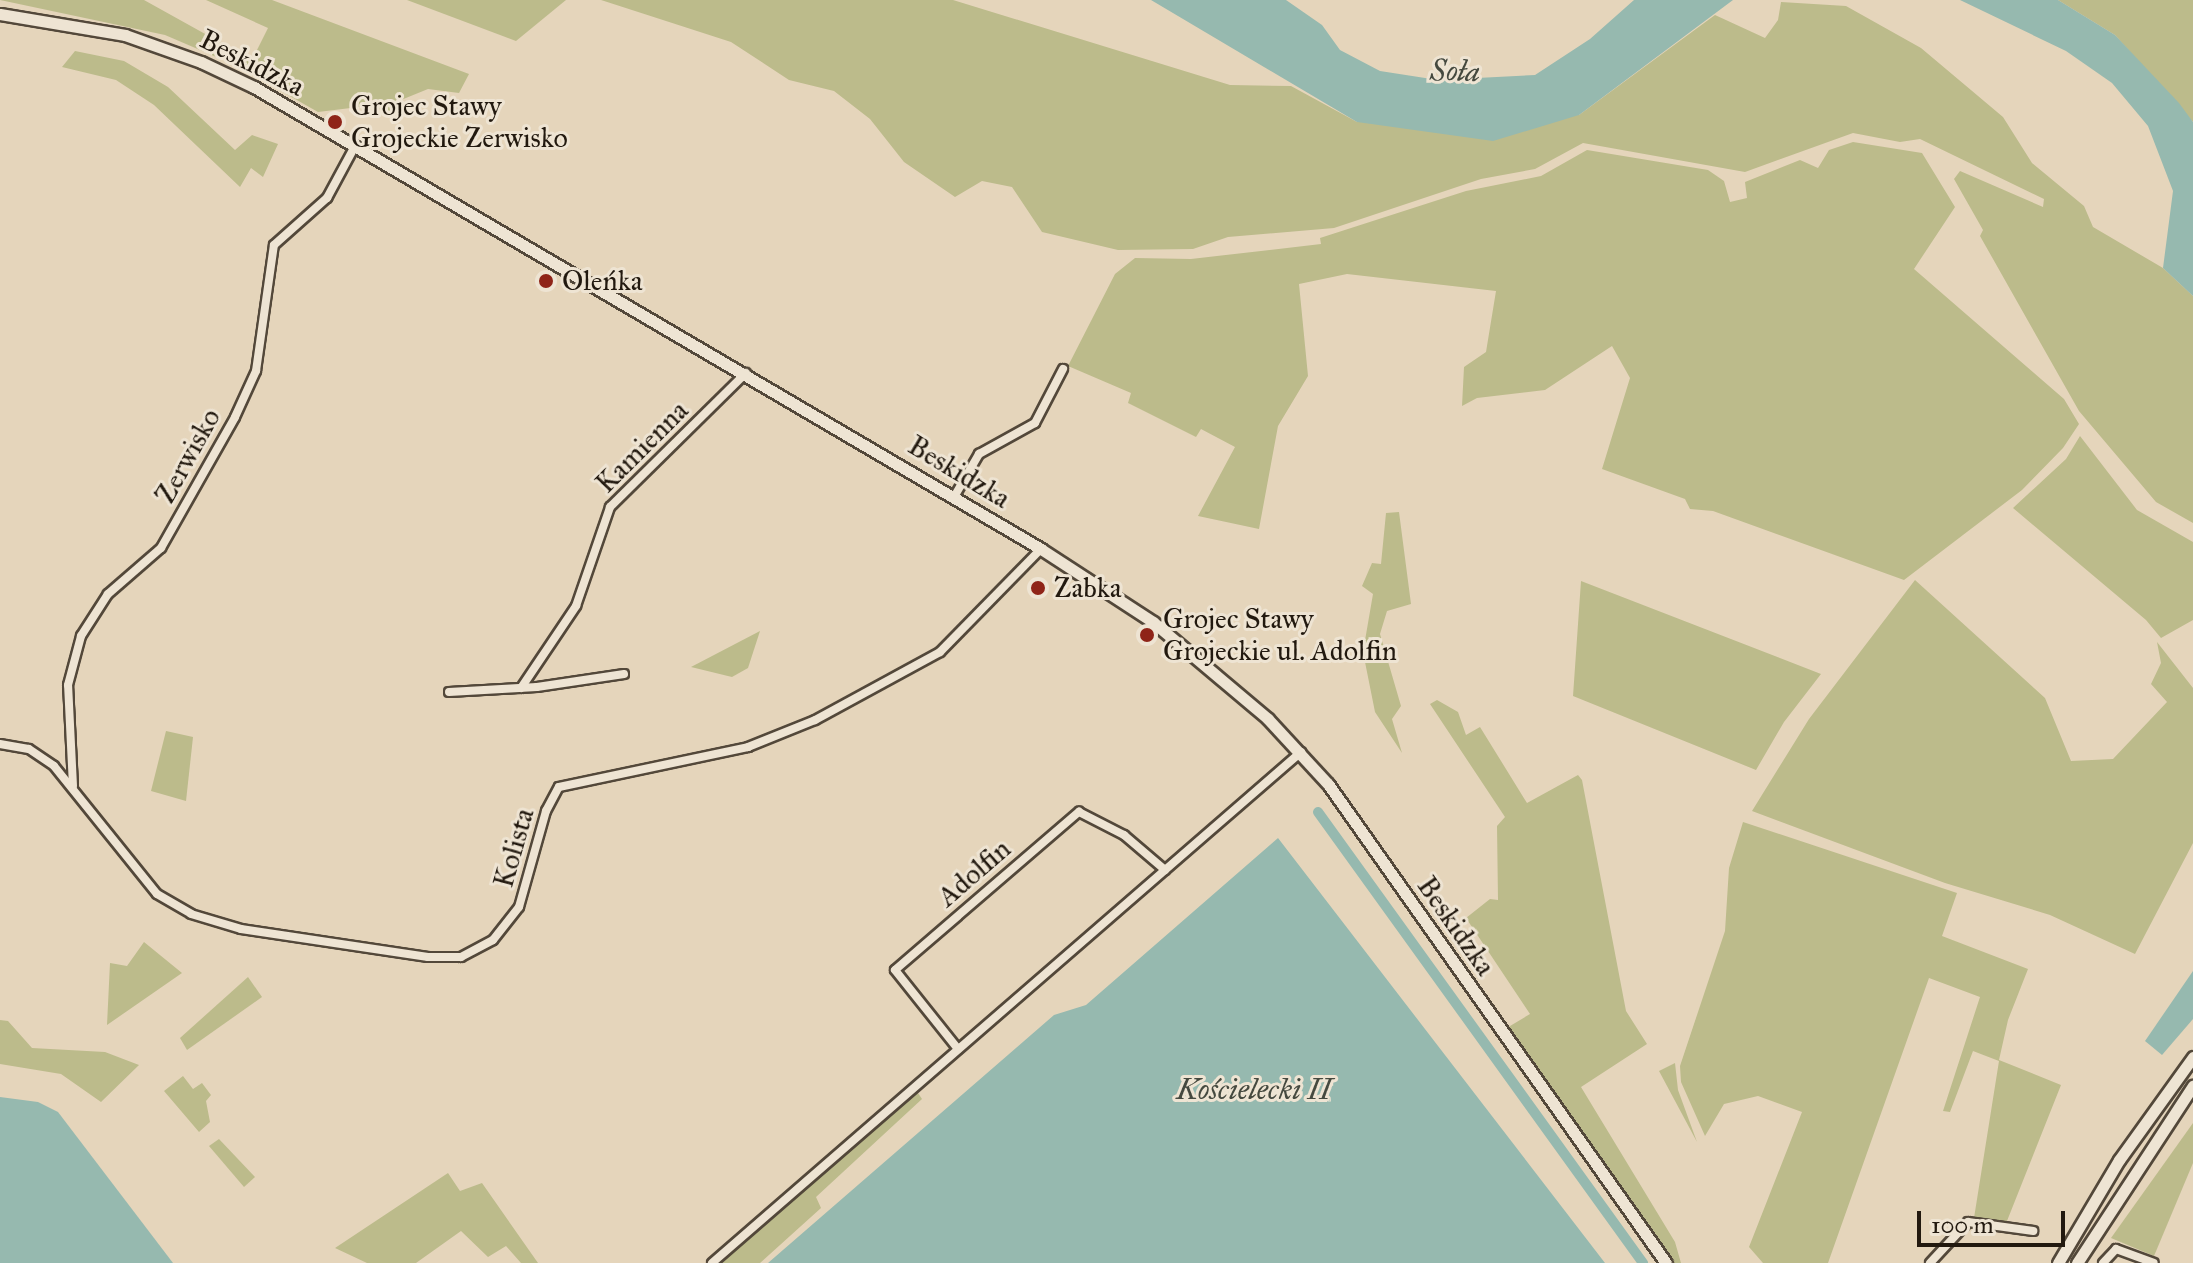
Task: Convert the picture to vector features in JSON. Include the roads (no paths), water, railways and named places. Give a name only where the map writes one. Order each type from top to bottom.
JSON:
[{"type":"main road","name":"Beskidzka","points":[[0,14],[125,35],[181,54],[254,87],[746,373],[1041,549],[1153,622],[1301,752],[1666,1263]]},
{"type":"main road","points":[[2058,1263],[2119,1160],[2193,1057]]},
{"type":"main road","points":[[2077,1263],[2193,1086]]},
{"type":"street","name":"Zerwisko","points":[[73,786],[68,685],[81,636],[108,594],[161,548],[226,434],[256,371],[274,245],[327,198],[355,146]]},
{"type":"street","points":[[954,497],[979,454],[1035,423],[1063,369]]},
{"type":"street","name":"Kamienna","points":[[521,688],[576,606],[610,507],[746,373]]},
{"type":"street","name":"Kolista","points":[[0,744],[36,753],[73,786],[157,894],[191,914],[241,929],[428,957],[461,957],[493,940],[519,907],[546,811],[563,785],[748,747],[815,720],[940,652],[1041,549]]},
{"type":"street","points":[[449,692],[521,688],[624,674]]},
{"type":"street","points":[[712,1263],[1301,752]]},
{"type":"street","name":"Adolfin","points":[[958,1049],[895,970],[1079,812],[1124,835],[1165,870]]},
{"type":"street","points":[[1930,1263],[1968,1222],[2033,1231]]},
{"type":"street","points":[[2103,1263],[2116,1249],[2154,1263]]},
{"type":"water","points":[[1151,0],[1286,0],[1322,25],[1340,50],[1380,71],[1438,80],[1535,75],[1590,39],[1634,0],[1733,0],[1579,115],[1493,141],[1357,122]]},
{"type":"water","points":[[1960,0],[2058,0],[2115,35],[2179,103],[2193,122],[2193,296],[2163,268],[2173,191],[2148,126],[2112,83],[2066,51]]},
{"type":"water","name":"Kościelecki II","points":[[1278,838],[1605,1263],[768,1263],[1054,1015],[1086,1005]]},
{"type":"water","points":[[2193,971],[2193,1019],[2162,1055],[2145,1041]]},
{"type":"water","points":[[0,1097],[38,1102],[58,1112],[173,1263],[0,1263]]},
{"type":"waterway","points":[[1318,812],[1643,1263]]},
{"type":"place","name":"Grojec Stawy Grojeckie Zerwisko","points":[[335,122]]},
{"type":"place","name":"Oleńka","points":[[546,281]]},
{"type":"place","name":"Zabka","points":[[1038,588]]},
{"type":"place","name":"Grojec Stawy Grojeckie ul. Adolfin","points":[[1147,635]]},
{"type":"water label","name":"Soła","points":[[1455,71]]}]
